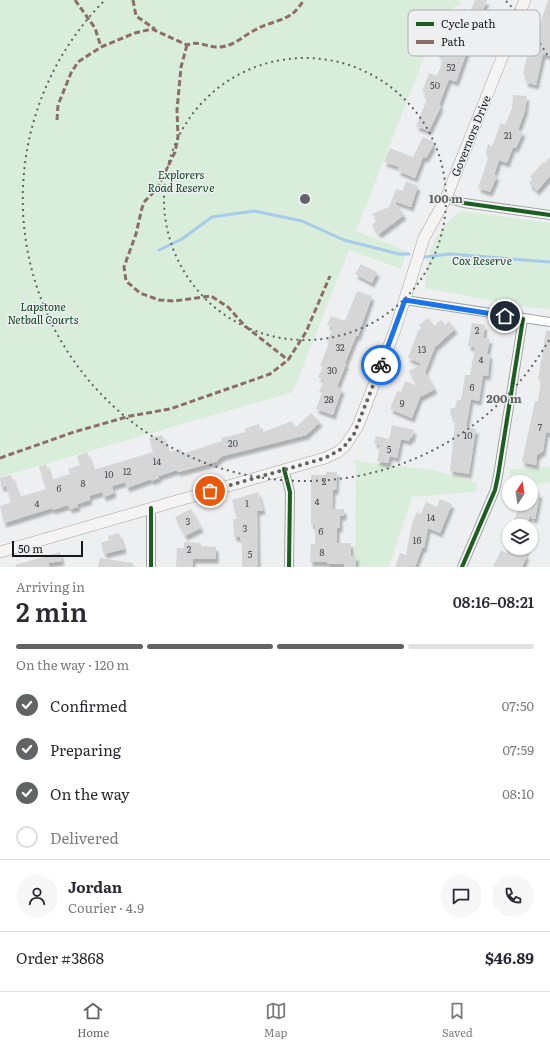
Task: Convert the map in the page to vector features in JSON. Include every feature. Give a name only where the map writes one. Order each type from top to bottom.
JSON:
[{"type":"main road","name":"Governors Drive","points":[[521,10],[525,0]]},
{"type":"main road","name":"Governors Drive","points":[[0,552],[332,455],[343,448],[351,439],[358,426],[405,300],[424,238],[446,198],[503,56]]},
{"type":"street","points":[[446,198],[464,203],[550,215]]},
{"type":"street","points":[[405,300],[550,322]]},
{"type":"street","points":[[462,567],[495,490],[523,319]]},
{"type":"street","points":[[284,469],[290,492],[289,567]]},
{"type":"street","points":[[151,508],[151,567]]},
{"type":"green space","name":"Explorers Road Reserve","points":[[0,0],[460,0],[462,3],[450,10],[408,10],[408,56],[425,56],[356,231],[407,251],[401,269],[349,250],[293,392],[0,477]]},
{"type":"green space","name":"Cox Reserve","points":[[462,211],[550,223],[550,309],[533,308],[425,288],[427,262],[433,244],[448,221]]},
{"type":"green space","points":[[357,459],[361,462],[433,470],[478,483],[475,492],[412,497],[389,567],[361,567],[355,564],[356,465],[353,462]]},
{"type":"green space","points":[[550,467],[550,482],[538,485],[538,475],[509,475],[510,469]]},
{"type":"building","points":[[475,0],[487,0],[483,10],[471,10]]},
{"type":"building","points":[[548,0],[550,0],[550,56],[543,54],[536,85],[525,82],[526,77],[523,73],[527,56],[540,56],[540,24]]},
{"type":"building","points":[[440,56],[465,56],[456,82],[449,79],[439,105],[441,106],[429,131],[416,126],[427,99],[424,98],[426,92],[422,91],[429,73],[437,76],[443,60],[439,59]]},
{"type":"building","points":[[513,95],[527,96],[525,111],[518,130],[523,132],[516,148],[513,147],[507,163],[499,160],[494,175],[497,176],[490,192],[478,188],[489,156],[486,155],[486,152],[488,144],[492,146],[501,123],[505,125],[512,108]]},
{"type":"building","points":[[423,137],[433,141],[433,146],[426,158],[423,157],[415,178],[398,171],[399,167],[384,162],[390,148],[413,157]]},
{"type":"building","points":[[550,157],[550,176],[537,191],[529,183],[532,179],[530,177],[543,162],[545,163]]},
{"type":"building","points":[[406,181],[418,186],[411,207],[394,201],[404,215],[379,234],[372,225],[378,220],[372,214],[389,207],[396,189],[403,191]]},
{"type":"building","points":[[361,264],[377,272],[372,283],[355,274]]},
{"type":"building","points":[[357,291],[372,296],[358,336],[356,336],[337,387],[342,389],[333,415],[316,409],[322,393],[319,392],[324,380],[318,377],[323,367],[320,366],[329,343],[327,342],[333,327],[327,325],[331,316],[345,321]]},
{"type":"building","points":[[428,318],[434,326],[441,320],[445,325],[449,321],[455,329],[435,347],[425,372],[435,389],[420,397],[412,418],[390,409],[397,391],[401,392],[405,381],[417,386],[409,371],[422,364],[408,358],[418,331],[422,328],[419,325]]},
{"type":"building","points":[[472,323],[485,325],[483,338],[490,339],[487,354],[490,354],[488,376],[483,375],[479,401],[471,399],[466,427],[476,429],[469,474],[450,471],[455,423],[453,423],[454,416],[450,415],[451,408],[455,408],[457,400],[461,400],[465,375],[470,375],[475,347],[468,346]]},
{"type":"building","points":[[546,330],[550,331],[550,433],[546,432],[543,451],[537,455],[536,465],[522,462],[535,401],[538,401],[541,381],[538,380]]},
{"type":"building","points":[[311,413],[320,422],[306,435],[223,456],[217,460],[218,461],[178,472],[177,470],[159,476],[159,478],[151,481],[151,479],[127,488],[125,482],[112,486],[114,493],[104,497],[102,492],[89,496],[90,500],[77,504],[78,507],[70,509],[68,505],[53,510],[52,508],[4,523],[0,506],[11,502],[6,486],[1,487],[0,478],[11,475],[19,497],[46,489],[39,467],[46,464],[51,480],[70,474],[68,469],[80,465],[77,456],[87,452],[93,470],[153,452],[149,438],[162,435],[169,452],[181,449],[182,454],[222,441],[221,438],[246,432],[244,429],[259,424],[261,433],[292,421],[295,428]]},
{"type":"building","points":[[392,425],[414,430],[412,438],[410,438],[409,441],[401,439],[397,458],[390,456],[388,463],[377,461],[380,445],[374,443],[376,436],[389,439]]},
{"type":"building","points":[[326,472],[337,472],[336,490],[333,490],[332,509],[344,509],[344,516],[340,516],[340,528],[337,528],[337,543],[351,543],[351,556],[356,556],[356,567],[344,567],[344,564],[327,564],[327,562],[310,562],[311,544],[315,544],[315,525],[311,525],[311,475],[326,475]]},
{"type":"building","points":[[258,492],[263,510],[257,511],[258,567],[242,567],[242,541],[240,541],[240,537],[234,537],[233,519],[237,519],[232,500]]},
{"type":"building","points":[[538,493],[540,493],[538,503]]},
{"type":"building","points":[[440,499],[452,504],[440,533],[428,528],[424,548],[422,548],[415,567],[395,567],[400,553],[406,555],[412,523],[417,512],[421,514],[426,502],[437,507]]},
{"type":"building","points":[[191,509],[201,528],[185,536],[175,517]]},
{"type":"building","points":[[517,511],[537,511],[535,519],[531,518],[531,514],[529,519],[515,519]]},
{"type":"building","points":[[119,533],[124,549],[104,554],[101,543],[109,540],[108,536]]},
{"type":"building","points":[[184,542],[201,543],[201,546],[216,547],[216,559],[193,559],[193,567],[176,567],[177,548],[184,548]]},
{"type":"building","points":[[501,550],[502,555],[527,555],[522,567],[493,567]]},
{"type":"building","points":[[60,552],[62,561],[48,563],[50,567],[16,567],[15,565]]},
{"type":"building","points":[[100,558],[133,563],[133,567],[98,567]]},
{"type":"waterway","points":[[159,250],[182,239],[212,217],[254,211],[302,221],[344,240],[399,254],[409,254]]},
{"type":"waterway","points":[[425,257],[450,254],[550,262]]},
{"type":"marked path","points":[[75,0],[95,28],[101,47]]},
{"type":"marked path","points":[[133,0],[136,16],[155,29]]},
{"type":"marked path","points":[[57,120],[58,105],[71,73],[78,62],[101,47],[135,33],[152,29],[187,45],[196,43],[216,47],[230,45],[251,32],[290,15],[297,10],[304,0]]},
{"type":"marked path","points":[[187,45],[181,67],[177,110],[178,137],[175,152],[157,189],[145,201],[142,208],[136,234],[124,267],[126,281],[140,293],[159,300],[174,301],[211,296],[228,307],[245,326],[288,360]]},
{"type":"marked path","points":[[0,458],[74,432],[130,416],[170,409],[270,374],[288,360],[306,332],[330,276]]},
{"type":"cycle path","points":[[446,198],[464,203],[550,215]]},
{"type":"cycle path","points":[[462,567],[495,490],[523,319]]},
{"type":"cycle path","points":[[284,469],[290,492],[289,567]]},
{"type":"cycle path","points":[[151,508],[151,567]]},
{"type":"way so far","points":[[210,491],[325,458],[340,450],[349,441],[358,426],[381,365]]},
{"type":"route","points":[[381,365],[405,300],[505,316]]},
{"type":"park label","name":"Lapstone Netball Courts","points":[[43,313]]}]
